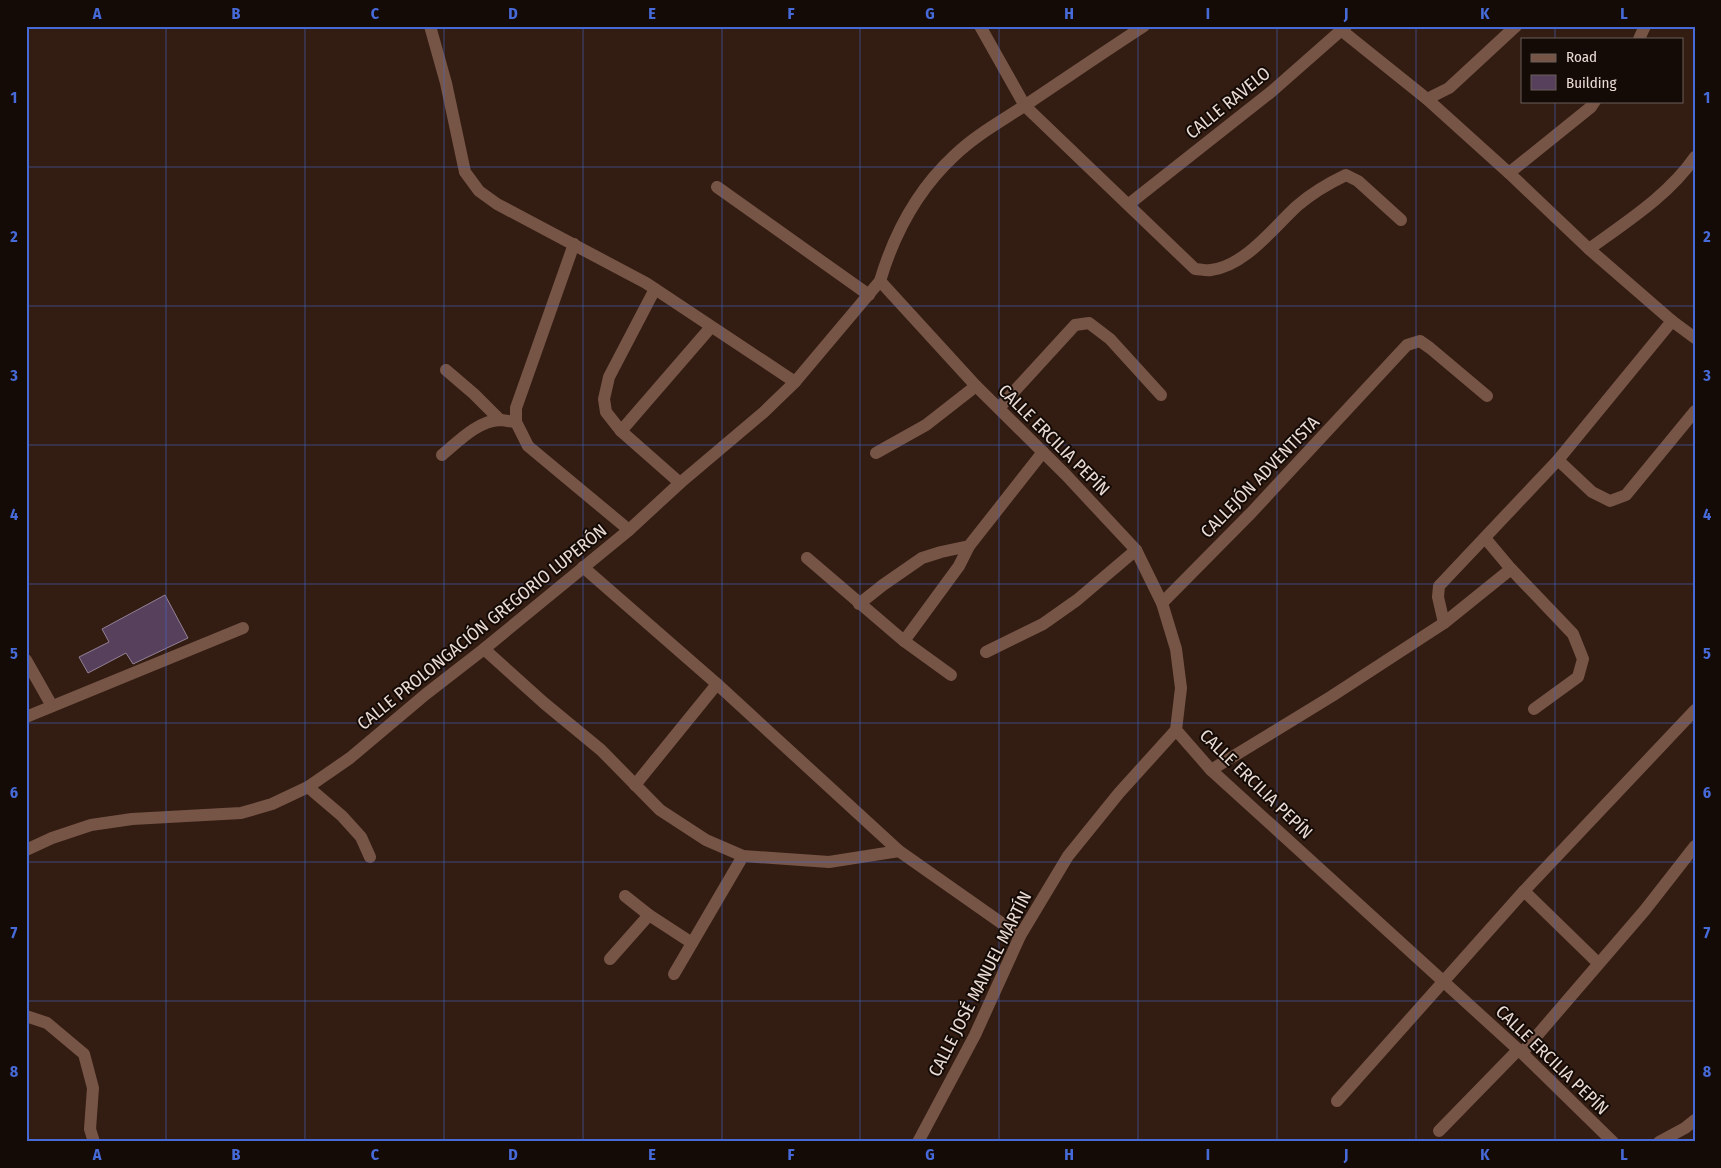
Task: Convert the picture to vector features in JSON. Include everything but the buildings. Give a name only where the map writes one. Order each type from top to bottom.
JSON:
[{"type":"street","points":[[430,26],[446,83],[466,172],[479,191],[497,204],[655,289],[795,382]]},
{"type":"street","points":[[980,26],[1025,106],[1196,269],[1210,270],[1228,266],[1242,259],[1299,204],[1346,175],[1358,180],[1401,220]]},
{"type":"street","name":"CALLE PROLONGACIÓN GREGORIO LUPERÓN","points":[[26,850],[52,838],[91,825],[132,819],[242,813],[272,804],[308,787],[350,758],[629,530],[680,483],[764,412],[795,382],[880,281],[885,264],[902,225],[918,198],[936,174],[956,154],[986,130],[1144,26]]},
{"type":"street","points":[[1426,99],[1449,88],[1516,26]]},
{"type":"street","points":[[1640,38],[1646,26]]},
{"type":"street","points":[[1343,28],[1509,173],[1589,249],[1672,321],[1695,338]]},
{"type":"street","name":"CALLE RAVELO","points":[[1129,204],[1271,92],[1343,28]]},
{"type":"street","points":[[1509,173],[1591,107],[1594,102]]},
{"type":"street","points":[[1589,249],[1653,201],[1684,173],[1695,157]]},
{"type":"street","points":[[717,187],[869,295]]},
{"type":"street","points":[[574,244],[516,408],[516,422],[528,446],[629,530]]},
{"type":"street","name":"CALLE ERCILIA PEPÍN","points":[[880,281],[976,386],[1043,452],[1136,550],[1162,603],[1176,649],[1181,688],[1176,730],[1211,770],[1520,1052],[1613,1142]]},
{"type":"street","points":[[655,289],[609,376],[604,399],[606,412],[621,431],[680,483]]},
{"type":"street","points":[[1444,622],[1438,597],[1439,586],[1558,460],[1672,321]]},
{"type":"street","points":[[999,408],[1075,325],[1089,323],[1110,339],[1161,395]]},
{"type":"street","points":[[621,431],[711,327]]},
{"type":"street","name":"CALLEJÓN ADVENTISTA","points":[[1162,603],[1251,513],[1407,345],[1420,342],[1430,348],[1487,396]]},
{"type":"street","points":[[446,370],[500,420]]},
{"type":"street","points":[[876,453],[926,425],[976,386]]},
{"type":"street","points":[[1558,460],[1592,492],[1610,501],[1626,495],[1695,411]]},
{"type":"street","points":[[442,455],[476,428],[487,423],[500,420],[516,422]]},
{"type":"street","points":[[904,641],[959,566],[970,546],[1043,452]]},
{"type":"street","points":[[1485,538],[1511,569],[1573,634],[1582,659],[1578,678],[1534,709]]},
{"type":"street","points":[[860,604],[922,558],[970,546]]},
{"type":"street","points":[[986,652],[1042,624],[1077,600],[1136,550]]},
{"type":"street","points":[[807,558],[904,641],[951,675]]},
{"type":"street","points":[[583,567],[717,684],[899,851],[1020,936]]},
{"type":"street","points":[[1211,770],[1332,696],[1444,622],[1511,569]]},
{"type":"street","points":[[26,717],[243,628]]},
{"type":"street","points":[[484,649],[544,703],[601,750],[660,810],[706,840],[743,856],[829,862],[899,851]]},
{"type":"street","points":[[26,660],[52,706]]},
{"type":"street","points":[[635,784],[717,684]]},
{"type":"street","points":[[1337,1102],[1524,891],[1695,710]]},
{"type":"street","name":"CALLE JOSÉ MANUEL MARTÍN","points":[[918,1142],[975,1035],[1020,936],[1068,856],[1119,792],[1176,730]]},
{"type":"street","points":[[308,787],[342,816],[361,837],[370,857]]},
{"type":"street","points":[[1439,1131],[1520,1052],[1645,910],[1695,846]]},
{"type":"street","points":[[674,974],[743,856]]},
{"type":"street","points":[[1524,891],[1598,963]]},
{"type":"street","points":[[624,896],[692,943]]},
{"type":"street","points":[[610,959],[649,915]]},
{"type":"street","points":[[26,1016],[47,1023],[84,1054],[93,1088],[90,1129],[94,1142]]},
{"type":"street","points":[[1659,1142],[1695,1120]]}]
